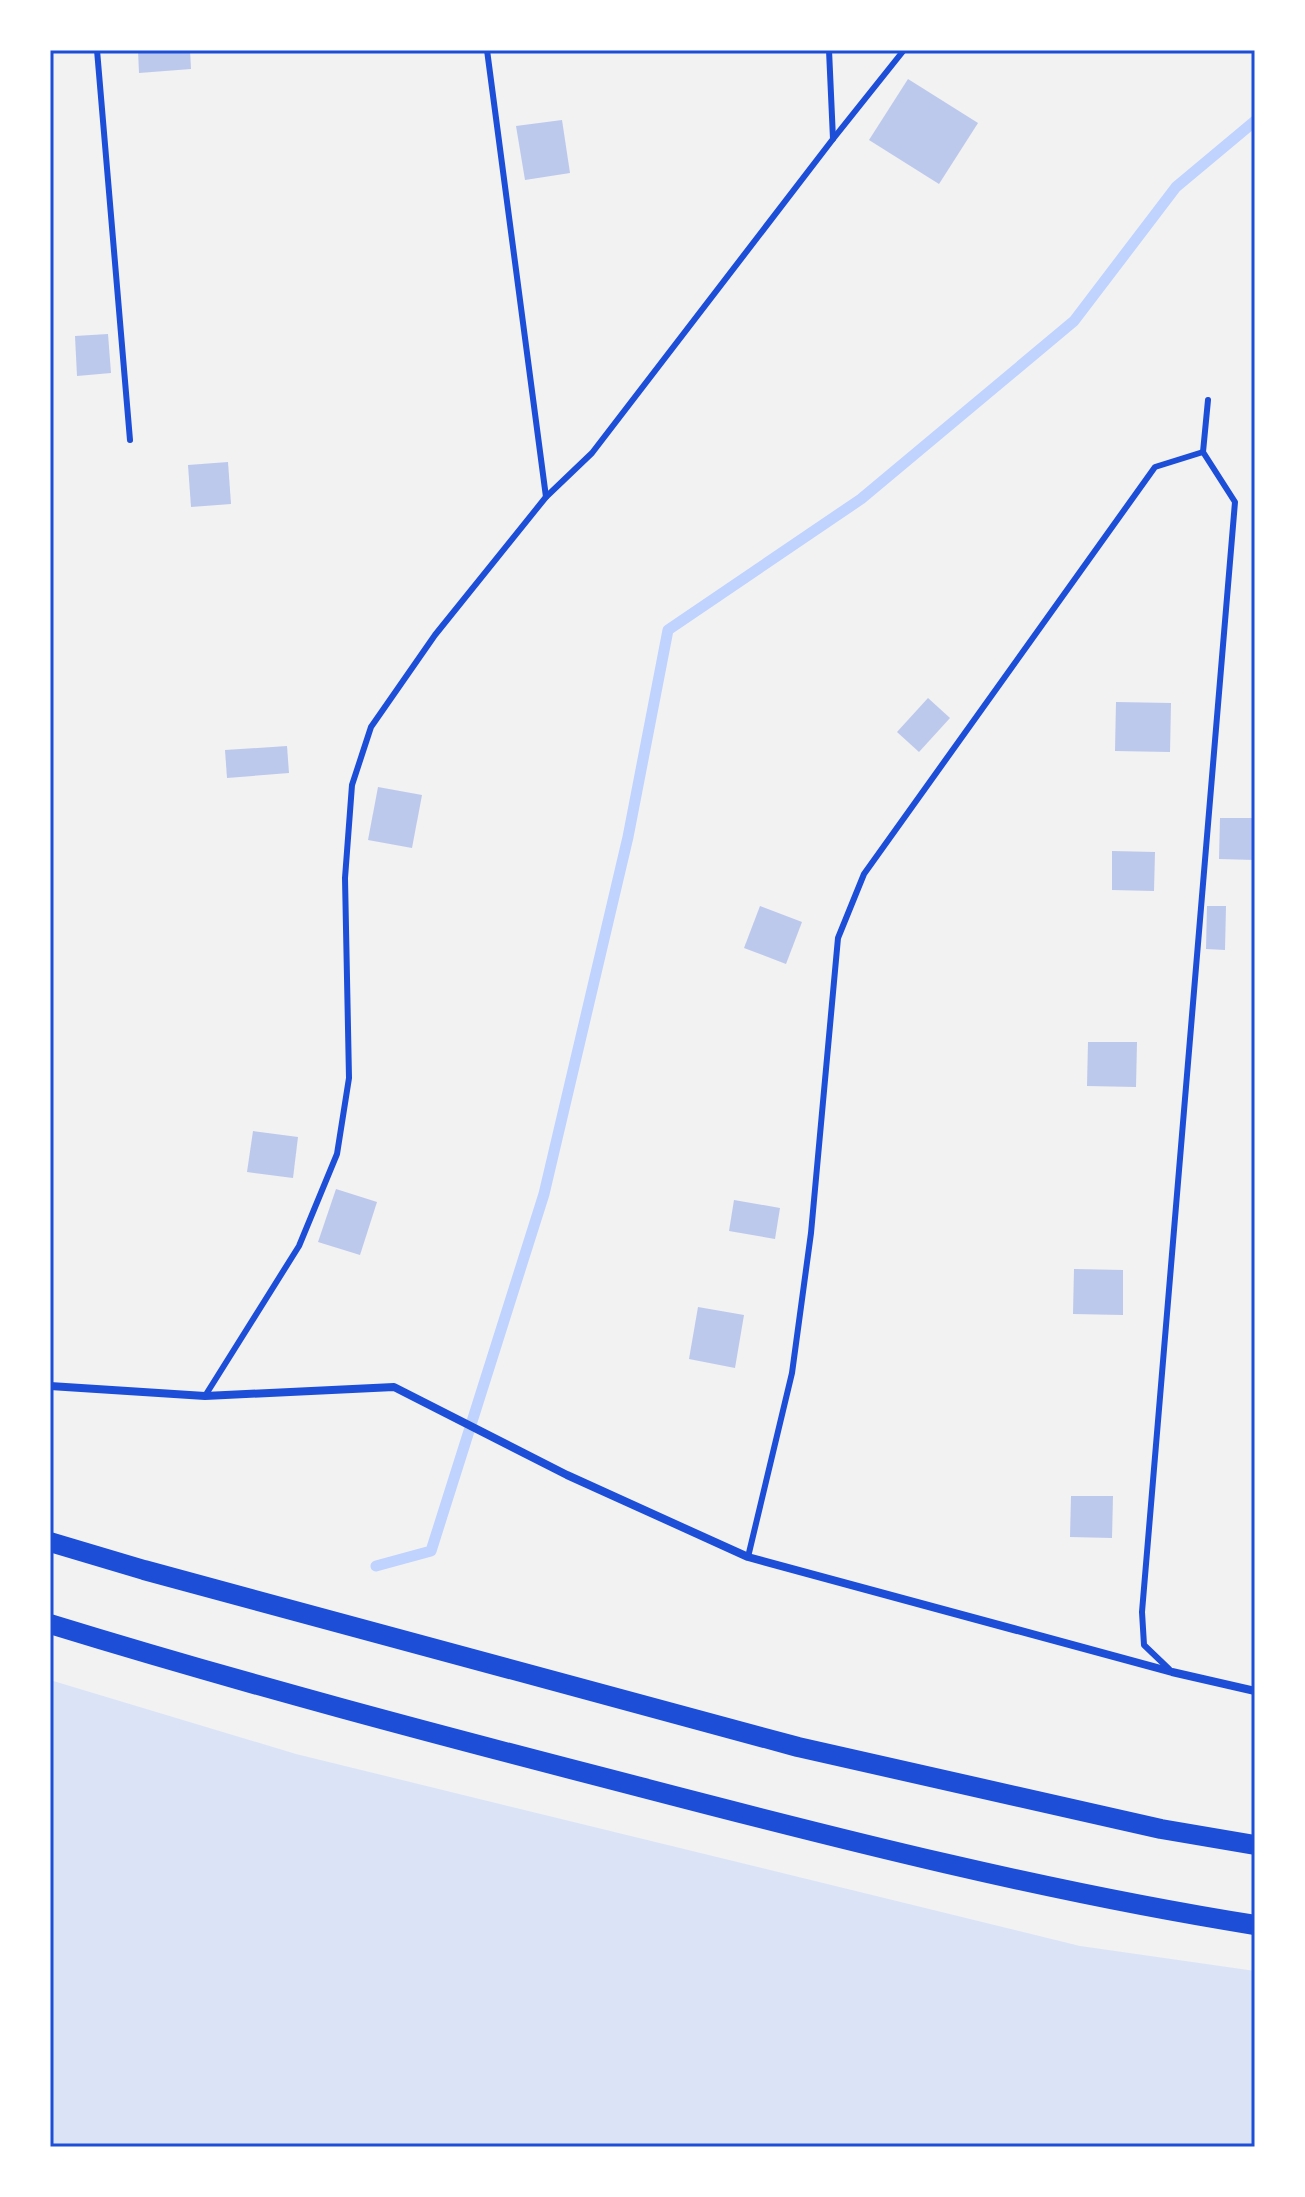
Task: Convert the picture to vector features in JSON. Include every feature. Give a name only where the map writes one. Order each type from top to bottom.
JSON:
[{"type":"main road","points":[[50,1542],[247,1599],[798,1747],[1161,1829],[1255,1845]]},
{"type":"main road","points":[[50,1624],[437,1735],[781,1824],[1149,1908],[1255,1925]]},
{"type":"street","points":[[50,1386],[205,1396],[394,1387],[567,1475],[748,1557],[1172,1672],[1255,1691]]},
{"type":"lane","points":[[97,50],[130,440]]},
{"type":"lane","points":[[487,50],[546,497]]},
{"type":"lane","points":[[829,50],[833,139]]},
{"type":"lane","points":[[205,1396],[299,1246],[337,1154],[349,1078],[345,878],[352,785],[371,727],[435,635],[546,497],[592,453],[904,50]]},
{"type":"lane","points":[[1172,1672],[1144,1645],[1142,1612],[1235,502],[1203,452],[1208,400]]},
{"type":"lane","points":[[748,1557],[792,1373],[811,1233],[838,938],[859,886],[873,861],[1155,467],[1203,452]]},
{"type":"shaded area","points":[[50,1680],[296,1754],[1080,1946],[1255,1971],[1255,2147],[50,2147]]},
{"type":"building","points":[[138,50],[190,50],[191,69],[139,73]]},
{"type":"building","points":[[908,79],[978,123],[939,184],[869,140]]},
{"type":"building","points":[[562,120],[570,173],[525,180],[516,126]]},
{"type":"building","points":[[108,334],[111,373],[77,376],[75,336]]},
{"type":"building","points":[[228,462],[231,504],[191,507],[188,465]]},
{"type":"building","points":[[928,698],[950,718],[919,752],[897,732]]},
{"type":"building","points":[[1116,702],[1171,703],[1170,752],[1115,751]]},
{"type":"building","points":[[287,746],[289,773],[227,778],[225,750]]},
{"type":"building","points":[[378,787],[422,795],[412,848],[368,840]]},
{"type":"building","points":[[1220,818],[1255,818],[1255,860],[1219,859]]},
{"type":"building","points":[[1112,851],[1155,852],[1154,891],[1112,890]]},
{"type":"building","points":[[760,906],[802,922],[786,964],[744,948]]},
{"type":"building","points":[[1207,906],[1226,906],[1225,950],[1206,949]]},
{"type":"building","points":[[1088,1042],[1137,1042],[1136,1087],[1087,1086]]},
{"type":"building","points":[[253,1131],[298,1137],[293,1178],[247,1172]]},
{"type":"building","points":[[336,1189],[377,1202],[360,1255],[318,1242]]},
{"type":"building","points":[[734,1200],[780,1208],[775,1239],[729,1231]]},
{"type":"building","points":[[1074,1269],[1123,1270],[1123,1315],[1073,1314]]},
{"type":"building","points":[[698,1307],[744,1315],[735,1368],[689,1359]]},
{"type":"building","points":[[1071,1496],[1113,1496],[1112,1538],[1070,1537]]},
{"type":"waterway","points":[[376,1566],[431,1551],[544,1194],[628,837],[668,630],[861,499],[1074,321],[1176,187],[1255,121]]}]
